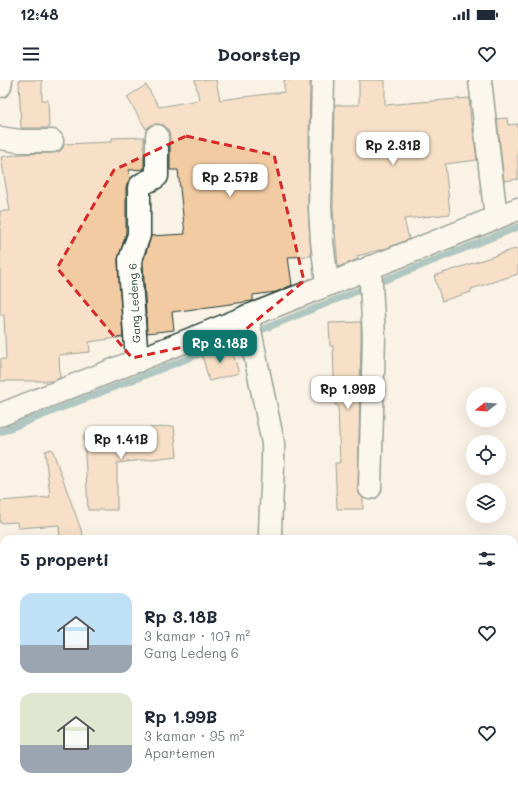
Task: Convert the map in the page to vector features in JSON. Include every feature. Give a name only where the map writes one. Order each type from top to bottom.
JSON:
[{"type":"street","points":[[0,86],[1,80]]},
{"type":"street","points":[[323,80],[320,207],[327,284]]},
{"type":"street","points":[[480,80],[496,218]]},
{"type":"street","name":"Gang Ledeng 6","points":[[137,361],[130,260],[139,235],[139,187],[142,183],[155,179],[157,176],[158,136]]},
{"type":"street","points":[[0,138],[20,141],[52,141]]},
{"type":"street","points":[[0,415],[518,208]]},
{"type":"street","points":[[370,267],[374,336],[370,488]]},
{"type":"street","points":[[247,316],[273,443],[274,460],[270,508],[270,535]]},
{"type":"highlighted area","points":[[186,136],[274,155],[304,281],[239,335],[132,358],[57,268],[114,170]]},
{"type":"building","points":[[19,80],[42,80],[42,100],[48,100],[49,128],[21,128]]},
{"type":"building","points":[[195,80],[216,80],[220,100],[284,92],[284,80],[310,80],[308,207],[311,256],[288,257],[292,285],[276,292],[253,295],[253,301],[172,312],[174,330],[147,333],[143,262],[151,236],[185,234],[178,170],[170,170],[170,136],[168,130],[164,125],[157,124],[151,125],[146,129],[127,97],[146,85],[159,107],[199,100]]},
{"type":"building","points":[[359,80],[385,80],[385,105],[469,98],[471,123],[472,122],[477,160],[445,164],[450,214],[404,219],[409,239],[387,248],[357,256],[358,259],[338,267],[333,207],[335,105],[359,105]]},
{"type":"building","points":[[507,118],[508,125],[518,124],[518,179],[504,181],[497,119]]},
{"type":"building","points":[[144,137],[144,169],[129,170],[130,179],[126,187],[126,233],[118,260],[123,337],[89,342],[90,352],[59,355],[60,378],[53,381],[0,381],[0,359],[6,359],[4,315],[0,315],[0,211],[10,211],[1,157],[21,154],[59,152],[63,148],[64,144],[112,142],[112,138]]},
{"type":"building","points":[[518,248],[518,274],[471,289],[471,292],[442,301],[434,276]]},
{"type":"building","points":[[361,322],[358,488],[359,494],[363,498],[363,509],[337,509],[335,463],[340,463],[338,405],[335,405],[333,346],[330,346],[329,323]]},
{"type":"building","points":[[231,347],[239,373],[209,381],[202,355]]},
{"type":"building","points":[[174,426],[177,456],[117,463],[117,510],[88,510],[84,435],[139,432],[139,429]]},
{"type":"building","points":[[52,449],[83,535],[60,535],[59,525],[18,528],[17,522],[0,523],[0,501],[50,497],[45,451]]},
{"type":"waterway","points":[[385,280],[518,227]]},
{"type":"waterway","points":[[256,332],[360,290]]},
{"type":"waterway","points":[[0,432],[245,336]]}]
